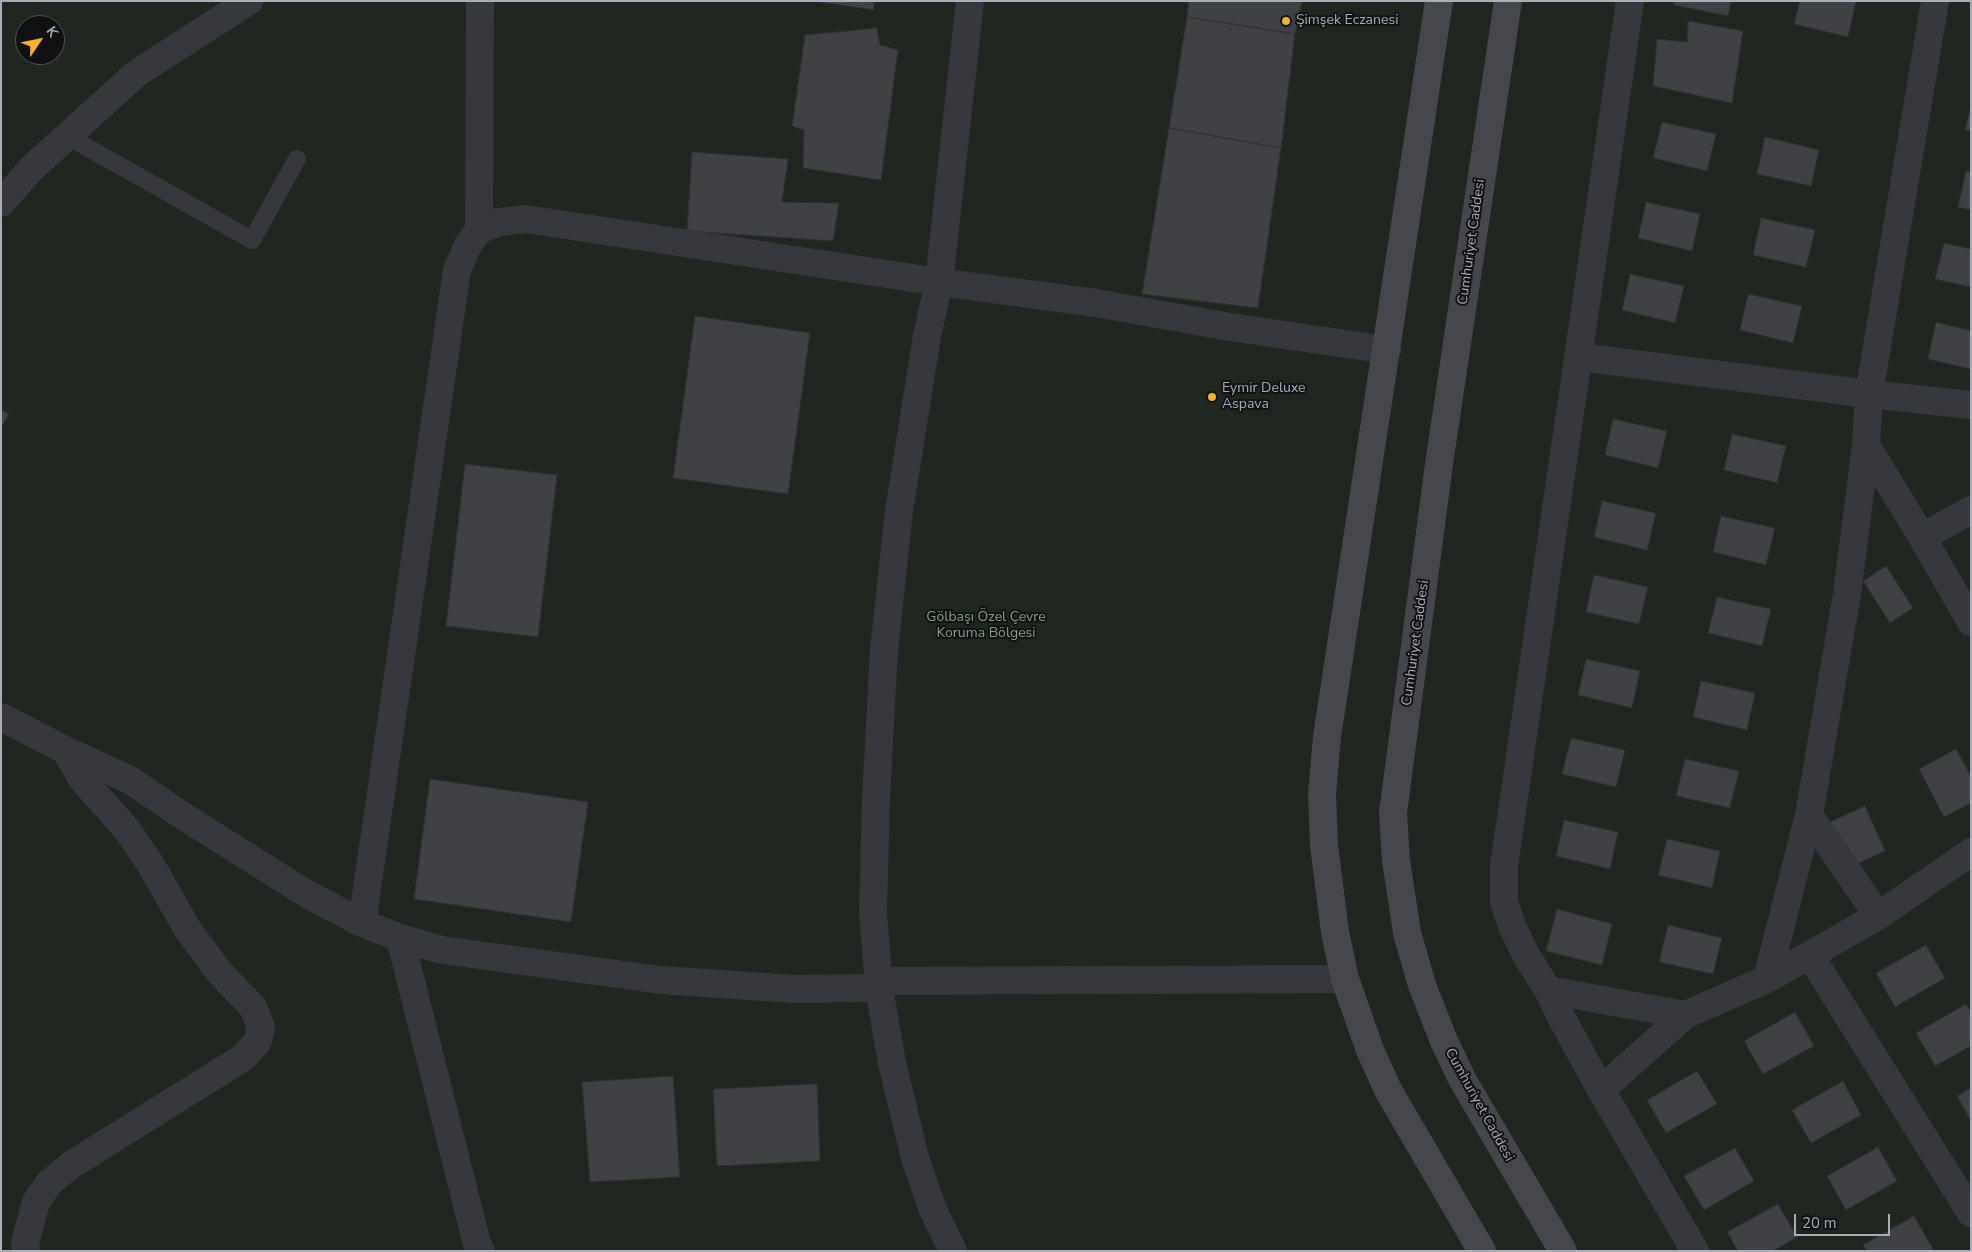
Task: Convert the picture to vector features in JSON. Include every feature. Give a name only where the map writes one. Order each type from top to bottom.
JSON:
[{"type":"main road","points":[[1440,1],[1327,737],[1322,794],[1324,845],[1328,881],[1335,932],[1345,979],[1370,1050],[1388,1090],[1482,1251]]},
{"type":"main road","name":"Cumhuriyet Caddesi","points":[[1508,1],[1440,464],[1395,803],[1394,823],[1396,860],[1407,934],[1422,984],[1441,1033],[1462,1079],[1563,1251]]},
{"type":"street","points":[[1,203],[32,168],[137,73],[249,1]]},
{"type":"street","points":[[362,923],[457,270],[468,245],[478,230],[480,1]]},
{"type":"street","points":[[953,1251],[933,1210],[915,1158],[892,1063],[878,985],[873,912],[876,798],[884,650],[900,511],[927,336],[938,282],[970,1]]},
{"type":"street","points":[[1630,1],[1580,357],[1504,866],[1504,902],[1512,926],[1526,955],[1548,990],[1601,1090],[1695,1251]]},
{"type":"street","points":[[1767,979],[1809,815],[1847,594],[1866,445],[1869,394],[1935,1]]},
{"type":"street","points":[[478,230],[499,222],[526,219],[938,282],[1096,303],[1387,350]]},
{"type":"street","points":[[1580,357],[1971,406]]},
{"type":"street","points":[[1866,445],[1971,622]]},
{"type":"street","points":[[1922,537],[1971,510]]},
{"type":"street","points":[[1,717],[65,750],[130,780],[306,894],[362,923],[400,938],[442,950],[661,980],[794,989],[878,985],[1345,979]]},
{"type":"street","points":[[26,1251],[25,1243],[36,1202],[50,1182],[71,1165],[244,1057],[258,1041],[262,1027],[253,1007],[220,973],[188,930],[151,865],[128,831],[82,779],[65,750]]},
{"type":"street","points":[[1809,815],[1878,916]]},
{"type":"street","points":[[1601,1090],[1685,1015],[1767,979],[1810,955],[1878,916],[1971,852]]},
{"type":"street","points":[[400,938],[477,1244],[481,1251]]},
{"type":"street","points":[[1810,955],[1971,1213]]},
{"type":"street","points":[[1548,990],[1685,1015]]},
{"type":"lane","points":[[67,136],[252,240],[297,159]]},
{"type":"green space","name":"Gölbaşı Özel Çevre Koruma Bölgesi","points":[[1,1],[1971,1],[1971,1251],[1,1251]]},
{"type":"building","points":[[813,1],[874,1],[874,10]]},
{"type":"building","points":[[1189,1],[1302,1],[1295,34],[1187,17]]},
{"type":"building","points":[[1674,1],[1731,1],[1728,16],[1674,5]]},
{"type":"building","points":[[1800,1],[1856,1],[1848,37],[1794,24]]},
{"type":"building","points":[[1187,17],[1295,34],[1281,148],[1169,128]]},
{"type":"building","points":[[1688,21],[1743,31],[1732,103],[1653,86],[1657,39],[1687,42]]},
{"type":"building","points":[[877,28],[880,45],[898,50],[881,180],[803,168],[804,130],[792,126],[805,35]]},
{"type":"building","points":[[1971,106],[1971,131],[1965,130]]},
{"type":"building","points":[[1662,122],[1716,134],[1707,171],[1653,158]]},
{"type":"building","points":[[1169,128],[1281,148],[1258,308],[1142,294]]},
{"type":"building","points":[[1765,137],[1819,150],[1811,186],[1757,174]]},
{"type":"building","points":[[692,152],[788,159],[782,202],[839,203],[833,241],[687,231]]},
{"type":"building","points":[[1966,171],[1971,172],[1971,210],[1958,207]]},
{"type":"building","points":[[1646,202],[1700,214],[1692,251],[1638,238]]},
{"type":"building","points":[[1761,218],[1815,230],[1806,267],[1753,255]]},
{"type":"building","points":[[1944,243],[1971,249],[1971,287],[1935,279]]},
{"type":"building","points":[[1630,274],[1684,286],[1675,323],[1622,310]]},
{"type":"building","points":[[1748,294],[1802,306],[1793,343],[1740,330]]},
{"type":"building","points":[[695,316],[810,333],[788,494],[673,478]]},
{"type":"building","points":[[1936,322],[1971,331],[1971,369],[1928,359]]},
{"type":"building","points":[[1,410],[9,414],[1,428]]},
{"type":"building","points":[[1613,419],[1667,431],[1658,468],[1605,455]]},
{"type":"building","points":[[1732,434],[1786,446],[1777,483],[1724,470]]},
{"type":"building","points":[[465,464],[557,475],[538,637],[446,626]]},
{"type":"building","points":[[1602,501],[1656,513],[1647,550],[1594,537]]},
{"type":"building","points":[[1721,516],[1775,528],[1766,565],[1713,552]]},
{"type":"building","points":[[1886,566],[1913,608],[1890,623],[1863,581]]},
{"type":"building","points":[[1594,575],[1648,587],[1639,624],[1586,612]]},
{"type":"building","points":[[1717,597],[1771,609],[1762,646],[1708,633]]},
{"type":"building","points":[[1586,659],[1640,671],[1632,708],[1578,695]]},
{"type":"building","points":[[1701,681],[1755,693],[1747,730],[1693,717]]},
{"type":"building","points":[[1571,738],[1625,750],[1616,787],[1562,774]]},
{"type":"building","points":[[1956,749],[1971,776],[1971,803],[1944,817],[1919,769]]},
{"type":"building","points":[[1685,759],[1739,771],[1730,808],[1676,796]]},
{"type":"building","points":[[430,779],[588,802],[571,922],[414,899]]},
{"type":"building","points":[[1865,806],[1885,851],[1850,867],[1830,822]]},
{"type":"building","points":[[1564,820],[1618,832],[1610,869],[1556,856]]},
{"type":"building","points":[[1667,839],[1720,851],[1712,888],[1658,875]]},
{"type":"building","points":[[1557,909],[1612,924],[1602,965],[1546,951]]},
{"type":"building","points":[[1668,925],[1722,938],[1713,974],[1659,962]]},
{"type":"building","points":[[1926,945],[1945,978],[1895,1007],[1876,973]]},
{"type":"building","points":[[1966,1004],[1971,1012],[1971,1046],[1935,1066],[1916,1033]]},
{"type":"building","points":[[1795,1012],[1814,1046],[1763,1074],[1744,1041]]},
{"type":"building","points":[[1697,1071],[1717,1104],[1666,1133],[1647,1100]]},
{"type":"building","points":[[673,1076],[680,1177],[590,1182],[582,1082]]},
{"type":"building","points":[[1843,1081],[1861,1115],[1811,1143],[1792,1110]]},
{"type":"building","points":[[817,1084],[820,1161],[717,1166],[713,1089]]},
{"type":"building","points":[[1971,1088],[1971,1121],[1957,1096]]},
{"type":"building","points":[[1878,1147],[1897,1181],[1846,1210],[1827,1176]]},
{"type":"building","points":[[1735,1148],[1754,1181],[1704,1210],[1684,1176]]},
{"type":"building","points":[[1778,1204],[1797,1237],[1773,1251],[1738,1251],[1727,1232]]},
{"type":"building","points":[[1914,1216],[1933,1249],[1930,1251],[1867,1251],[1863,1245]]},
{"type":"place","name":"Şimşek Eczanesi","points":[[1286,21]]},
{"type":"place","name":"Eymir Deluxe Aspava","points":[[1212,397]]}]
